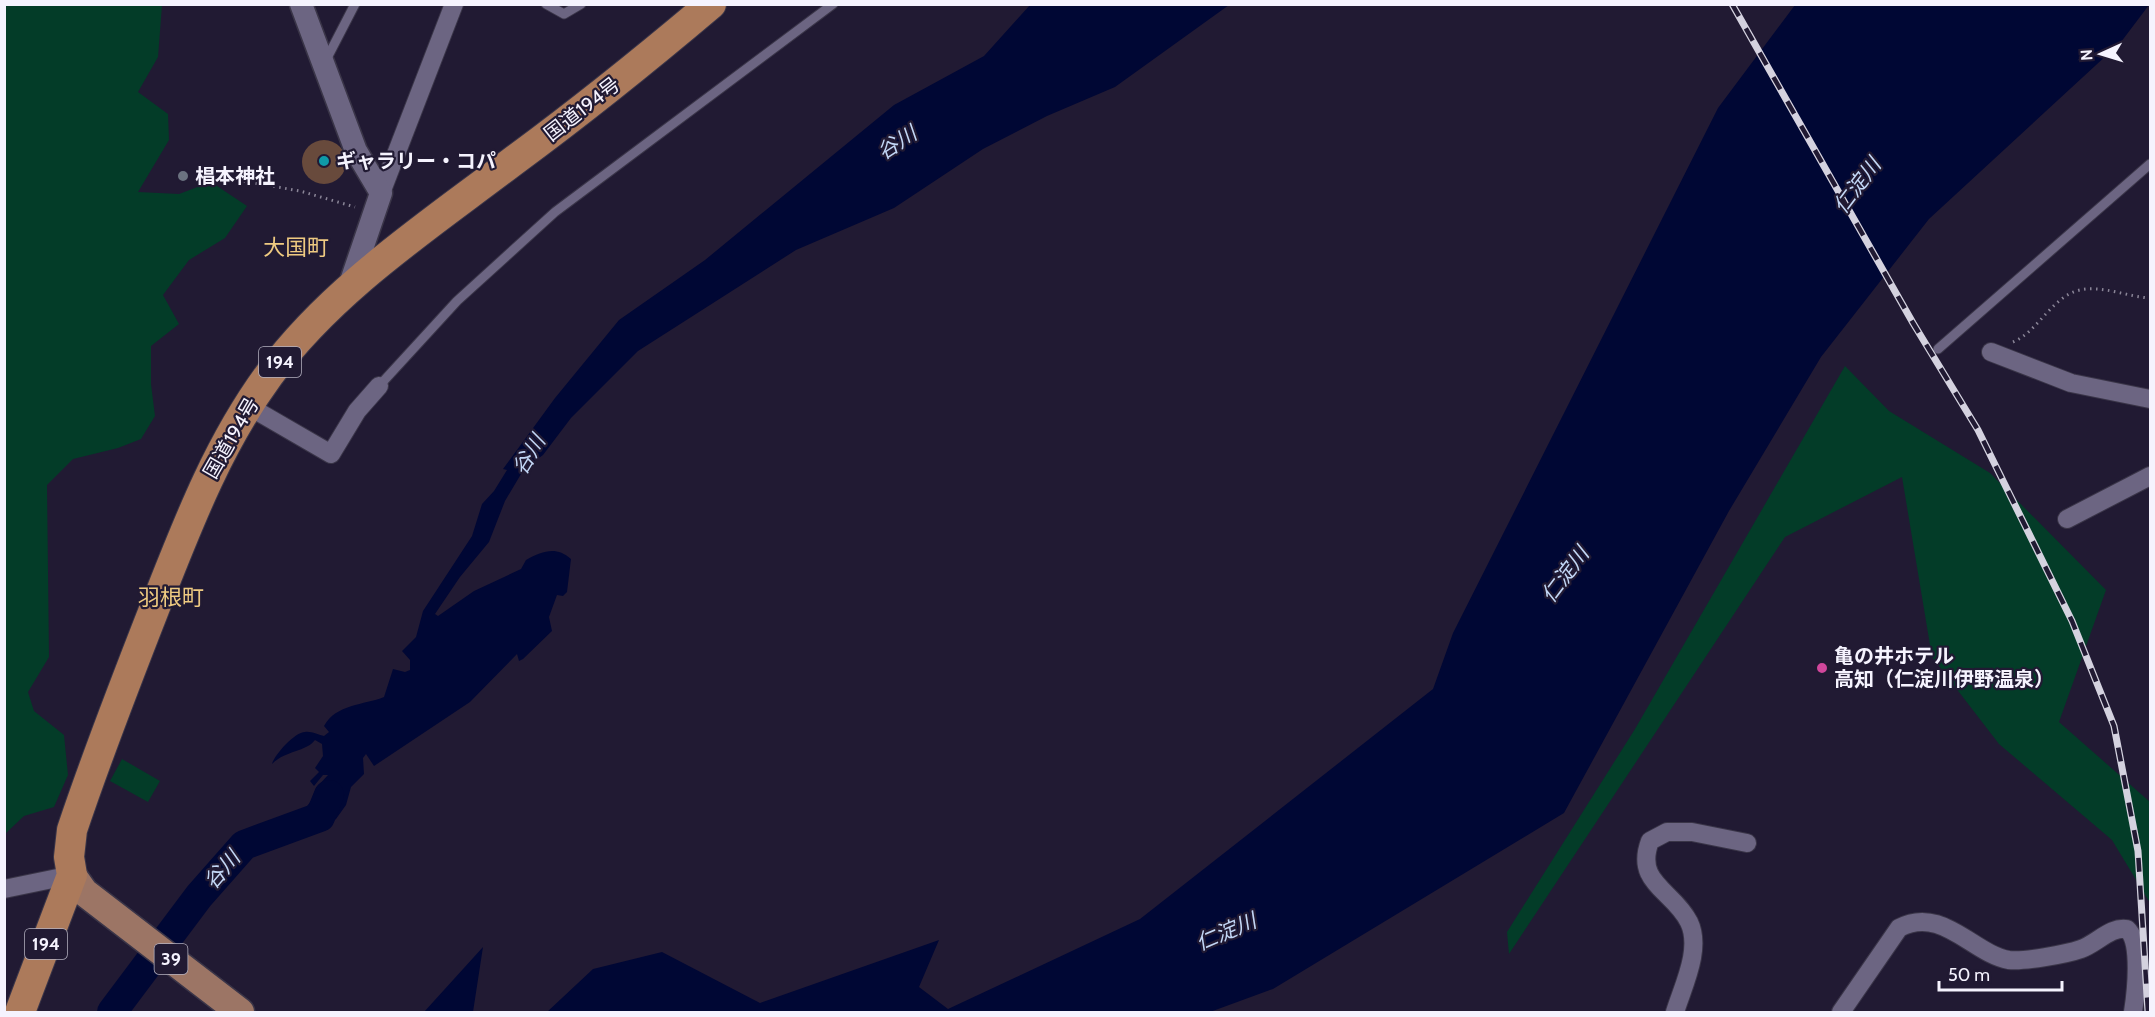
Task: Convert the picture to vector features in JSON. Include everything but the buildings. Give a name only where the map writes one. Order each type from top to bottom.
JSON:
[{"type":"highway","name":"国道194号","points":[[20,1012],[72,875],[69,857],[72,830],[130,669],[208,476],[248,406],[291,348],[348,292],[428,225],[596,100],[711,4]]},
{"type":"main road","name":"39","points":[[72,875],[81,888],[240,1012]]},
{"type":"street","points":[[301,4],[378,203]]},
{"type":"street","points":[[348,292],[378,203],[454,4]]},
{"type":"street","points":[[1991,352],[2071,383],[2151,399]]},
{"type":"street","points":[[248,406],[331,454],[357,411],[379,386]]},
{"type":"street","points":[[2067,519],[2151,476]]},
{"type":"street","points":[[1675,1012],[1693,955],[1690,923],[1650,877],[1644,856],[1650,841],[1667,832],[1692,832],[1747,843]]},
{"type":"street","points":[[4,889],[72,875]]},
{"type":"street","points":[[1841,1012],[1899,928],[1912,923],[1941,926],[1962,935],[1998,956],[2015,960],[2082,949],[2117,929],[2127,929],[2135,940],[2136,989],[2133,1012]]},
{"type":"lane","points":[[324,64],[355,4]]},
{"type":"lane","points":[[546,4],[564,14],[581,4]]},
{"type":"lane","points":[[379,386],[457,302],[555,212],[833,4]]},
{"type":"lane","points":[[1938,349],[2151,164]]},
{"type":"path","points":[[226,178],[378,203]]},
{"type":"path","points":[[1991,352],[2027,336],[2066,296],[2079,290],[2091,289],[2151,298]]},
{"type":"green space","points":[[5,4],[162,5],[158,57],[138,92],[168,114],[169,140],[138,192],[179,194],[211,182],[247,206],[225,238],[189,260],[163,295],[179,324],[151,346],[151,384],[155,416],[141,439],[118,448],[73,459],[47,485],[49,657],[28,692],[34,711],[64,735],[68,775],[54,807],[24,816],[5,834]]},
{"type":"green space","points":[[1845,366],[1889,411],[1990,473],[2106,590],[2059,722],[2150,802],[2150,903],[2112,840],[1999,744],[1932,657],[1902,477],[1785,537],[1509,954],[1507,932],[1635,729]]},
{"type":"green space","points":[[122,759],[160,781],[148,802],[110,781]]},
{"type":"water","points":[[1030,5],[1229,5],[1115,87],[1047,116],[983,149],[894,208],[796,250],[638,351],[571,418],[543,455],[524,469],[505,501],[489,542],[460,577],[435,614],[438,616],[474,591],[521,569],[526,560],[544,552],[555,551],[571,559],[567,592],[563,596],[557,595],[549,617],[552,631],[523,659],[519,661],[517,654],[470,702],[374,766],[366,754],[363,758],[364,774],[351,787],[346,805],[336,819],[308,835],[301,814],[311,801],[316,788],[328,775],[323,775],[314,786],[310,781],[319,772],[315,768],[323,756],[322,744],[315,740],[306,747],[277,759],[272,764],[277,755],[286,744],[301,733],[324,736],[329,732],[324,726],[329,719],[343,709],[384,697],[393,669],[405,672],[410,670],[410,660],[402,651],[416,637],[423,611],[472,536],[482,504],[494,491],[507,470],[503,469],[555,398],[619,320],[705,260],[894,105],[984,56]]},
{"type":"water","name":"仁淀川","points":[[1795,5],[2149,5],[2121,42],[1929,219],[1821,357],[1729,511],[1564,813],[1273,989],[1210,1012],[547,1012],[593,969],[662,952],[760,1003],[939,940],[919,987],[948,1009],[1140,919],[1433,689],[1453,633],[1718,108]]},
{"type":"water","points":[[483,947],[473,1012],[424,1012]]},
{"type":"waterway","name":"谷川","points":[[112,1012],[199,896],[244,845],[320,817],[329,795]]},
{"type":"railway","points":[[1732,4],[1913,323],[1978,430],[2072,621],[2114,726],[2138,851],[2148,1012]]},
{"type":"place","name":"ギャラリー・コパ","points":[[324,161]]},
{"type":"place","name":"椙本神社","points":[[183,176]]},
{"type":"place","name":"亀の井ホテル 高知（仁淀川伊野温泉）","points":[[1822,668]]},
{"type":"district","name":"大国町","points":[[296,247]]},
{"type":"district","name":"羽根町","points":[[171,597]]}]
